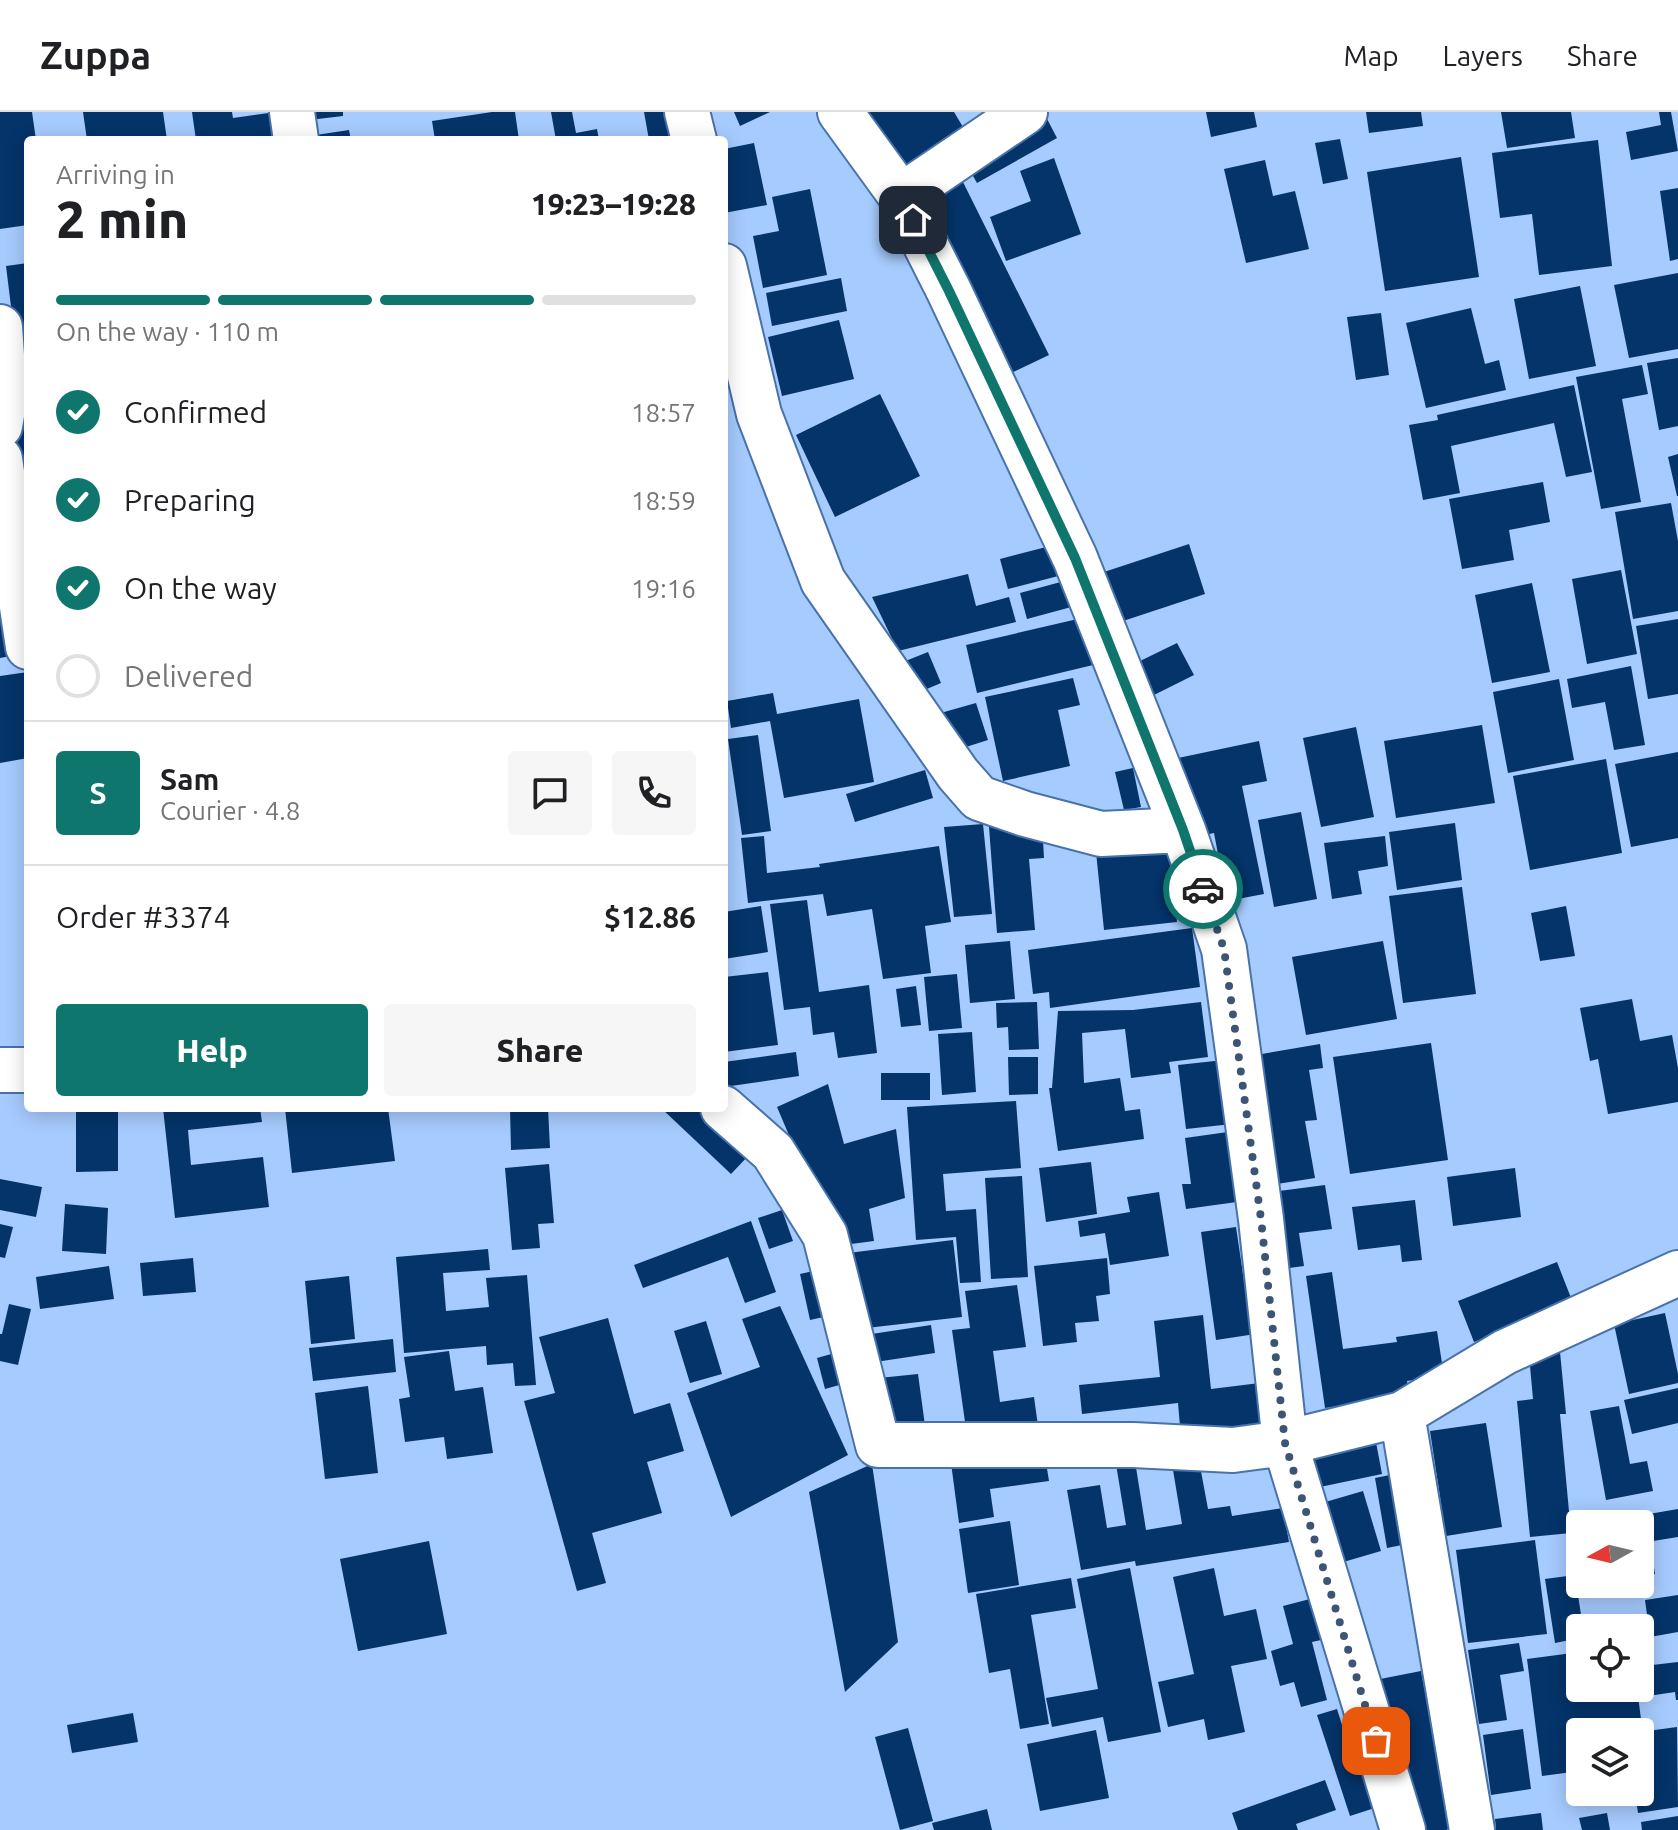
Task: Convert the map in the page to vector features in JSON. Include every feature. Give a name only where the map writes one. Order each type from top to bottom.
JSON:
[{"type":"street","points":[[292,112],[295,136]]},
{"type":"street","points":[[687,112],[693,136]]},
{"type":"street","points":[[840,112],[901,196],[1075,558],[1183,830],[1224,949],[1261,1219],[1285,1443],[1403,1830]]},
{"type":"street","points":[[901,196],[1025,112]]},
{"type":"street","points":[[728,283],[759,414],[823,581],[958,774],[979,798],[1101,834],[1183,830]]},
{"type":"street","points":[[0,327],[11,406]]},
{"type":"street","points":[[0,459],[24,620]]},
{"type":"street","points":[[0,1070],[24,1070]]},
{"type":"street","points":[[728,1112],[773,1152],[825,1235],[878,1445],[1133,1445],[1233,1450],[1285,1443],[1402,1414],[1505,1352],[1678,1273]]},
{"type":"street","points":[[1402,1414],[1472,1830]]},
{"type":"building","points":[[0,112],[32,112],[35,136],[24,136],[24,226],[0,229]]},
{"type":"building","points":[[83,112],[163,112],[166,136],[86,136]]},
{"type":"building","points":[[192,112],[232,112],[233,118],[269,113],[272,136],[195,136]]},
{"type":"building","points":[[300,112],[343,112],[343,116],[301,121]]},
{"type":"building","points":[[492,112],[515,112],[518,136],[434,136],[432,121]]},
{"type":"building","points":[[551,112],[572,112],[576,133],[597,129],[598,136],[555,136]]},
{"type":"building","points":[[644,112],[678,112],[683,136],[648,136]]},
{"type":"building","points":[[734,112],[770,112],[740,126]]},
{"type":"building","points":[[859,112],[954,112],[966,132],[897,174]]},
{"type":"building","points":[[1206,112],[1254,112],[1257,127],[1211,137]]},
{"type":"building","points":[[1366,112],[1421,112],[1423,126],[1369,133]]},
{"type":"building","points":[[1501,112],[1571,112],[1575,138],[1507,148]]},
{"type":"building","points":[[1659,112],[1671,112],[1678,151],[1631,160],[1626,132],[1661,125]]},
{"type":"building","points":[[1045,115],[1057,138],[977,183],[964,160]]},
{"type":"building","points":[[349,130],[350,136],[310,136]]},
{"type":"building","points":[[1340,139],[1348,179],[1323,184],[1315,143]]},
{"type":"building","points":[[1598,140],[1612,266],[1539,275],[1532,214],[1500,218],[1492,153]]},
{"type":"building","points":[[754,143],[767,205],[728,212],[728,148]]},
{"type":"building","points":[[1461,157],[1479,277],[1385,291],[1367,172]]},
{"type":"building","points":[[1054,158],[1081,234],[1006,261],[990,217],[1031,201],[1020,171]]},
{"type":"building","points":[[1265,160],[1273,196],[1295,191],[1309,249],[1246,263],[1224,169]]},
{"type":"building","points":[[962,180],[1049,355],[1003,377],[917,203]]},
{"type":"building","points":[[1678,188],[1678,259],[1670,261],[1660,191]]},
{"type":"building","points":[[810,189],[827,275],[763,288],[753,236],[779,231],[772,197]]},
{"type":"building","points":[[24,264],[24,354],[17,355],[6,266]]},
{"type":"building","points":[[1678,273],[1678,349],[1629,358],[1614,285]]},
{"type":"building","points":[[841,278],[847,311],[772,326],[766,293]]},
{"type":"building","points":[[1580,286],[1596,366],[1529,379],[1514,299]]},
{"type":"building","points":[[1471,308],[1485,364],[1499,360],[1506,390],[1426,408],[1406,323]]},
{"type":"building","points":[[1381,313],[1389,375],[1356,380],[1347,317]]},
{"type":"building","points":[[839,320],[854,379],[782,396],[768,337]]},
{"type":"building","points":[[1678,358],[1678,426],[1659,430],[1647,363]]},
{"type":"building","points":[[1642,365],[1648,394],[1622,399],[1641,502],[1601,509],[1576,377]]},
{"type":"building","points":[[1574,385],[1592,472],[1566,477],[1554,423],[1451,446],[1460,493],[1423,500],[1409,425],[1438,420],[1437,415]]},
{"type":"building","points":[[880,394],[920,476],[835,517],[796,435]]},
{"type":"building","points":[[24,410],[24,523],[7,412]]},
{"type":"building","points":[[1678,454],[1678,496],[1677,496],[1668,457]]},
{"type":"building","points":[[1543,482],[1550,522],[1509,530],[1514,560],[1462,569],[1449,499]]},
{"type":"building","points":[[1671,503],[1678,541],[1678,611],[1633,619],[1615,512]]},
{"type":"building","points":[[1058,544],[1066,574],[1008,589],[1000,559]]},
{"type":"building","points":[[1189,544],[1205,594],[1120,622],[1104,572]]},
{"type":"building","points":[[1621,570],[1637,654],[1587,664],[1572,579]]},
{"type":"building","points":[[968,574],[976,606],[1009,597],[1016,622],[898,651],[872,597]]},
{"type":"building","points":[[0,576],[22,654],[0,658]]},
{"type":"building","points":[[1068,580],[1075,606],[1027,619],[1020,593]]},
{"type":"building","points":[[1532,583],[1550,672],[1492,683],[1475,595]]},
{"type":"building","points":[[1082,618],[1093,665],[977,693],[966,645]]},
{"type":"building","points":[[1678,619],[1678,694],[1648,699],[1636,626]]},
{"type":"building","points":[[1177,643],[1194,675],[1152,696],[1136,663]]},
{"type":"building","points":[[928,652],[941,683],[915,694],[903,662]]},
{"type":"building","points":[[1631,666],[1645,745],[1614,750],[1605,702],[1572,708],[1567,679]]},
{"type":"building","points":[[24,673],[24,759],[0,763],[0,676]]},
{"type":"building","points":[[1073,678],[1080,705],[1058,710],[1070,766],[1003,781],[985,697]]},
{"type":"building","points":[[1559,679],[1574,760],[1508,773],[1493,692]]},
{"type":"building","points":[[773,693],[777,714],[859,699],[874,782],[784,798],[770,721],[731,728],[728,701]]},
{"type":"building","points":[[976,703],[988,740],[947,753],[930,716]]},
{"type":"building","points":[[1482,725],[1495,803],[1396,818],[1384,741]]},
{"type":"building","points":[[1356,727],[1374,817],[1321,827],[1303,738]]},
{"type":"building","points":[[758,735],[771,831],[742,835],[728,739]]},
{"type":"building","points":[[1259,741],[1267,781],[1242,786],[1264,894],[1227,901],[1214,833],[1195,837],[1178,758]]},
{"type":"building","points":[[1678,752],[1678,838],[1631,847],[1615,764]]},
{"type":"building","points":[[1606,759],[1622,853],[1530,870],[1513,776]]},
{"type":"building","points":[[1133,768],[1141,807],[1124,810],[1115,772]]},
{"type":"building","points":[[925,770],[933,798],[855,822],[846,794]]},
{"type":"building","points":[[1301,812],[1317,899],[1274,907],[1258,820]]},
{"type":"building","points":[[1042,823],[1044,858],[1029,859],[1035,930],[997,933],[989,827]]},
{"type":"building","points":[[1455,823],[1462,880],[1397,890],[1389,832]]},
{"type":"building","points":[[983,824],[992,914],[954,917],[944,827]]},
{"type":"building","points":[[764,836],[767,873],[939,846],[951,922],[925,926],[931,973],[883,979],[872,909],[827,916],[823,894],[748,903],[741,838]]},
{"type":"building","points":[[1385,836],[1388,866],[1358,871],[1362,894],[1332,899],[1324,843]]},
{"type":"building","points":[[1168,845],[1177,922],[1104,930],[1096,852]]},
{"type":"building","points":[[1462,887],[1476,994],[1403,1003],[1389,896]]},
{"type":"building","points":[[807,900],[819,992],[869,985],[877,1053],[838,1058],[834,1032],[813,1035],[810,1007],[784,1010],[770,904]]},
{"type":"building","points":[[761,906],[768,952],[728,958],[728,911]]},
{"type":"building","points":[[1566,906],[1575,956],[1540,961],[1531,913]]},
{"type":"building","points":[[1192,928],[1200,987],[1050,1008],[1049,992],[1033,994],[1028,950]]},
{"type":"building","points":[[1010,941],[1015,999],[970,1003],[965,945]]},
{"type":"building","points":[[1383,941],[1397,1019],[1306,1035],[1292,957]]},
{"type":"building","points":[[768,972],[778,1045],[728,1051],[728,977]]},
{"type":"building","points":[[957,974],[962,1028],[929,1031],[924,977]]},
{"type":"building","points":[[916,986],[921,1025],[901,1027],[896,989]]},
{"type":"building","points":[[1632,999],[1640,1041],[1672,1035],[1678,1068],[1678,1102],[1608,1114],[1598,1059],[1590,1061],[1580,1008]]},
{"type":"building","points":[[1037,1002],[1039,1049],[1009,1050],[1008,1027],[997,1028],[996,1003]]},
{"type":"building","points":[[1201,1002],[1208,1057],[1169,1062],[1171,1073],[1131,1078],[1125,1029],[1082,1033],[1084,1083],[1120,1078],[1125,1111],[1140,1109],[1144,1139],[1058,1151],[1049,1088],[1052,1088],[1058,1011],[1133,1010]]},
{"type":"building","points":[[972,1032],[976,1092],[942,1095],[938,1034]]},
{"type":"building","points":[[1431,1043],[1448,1160],[1350,1174],[1333,1057]]},
{"type":"building","points":[[1320,1044],[1323,1068],[1309,1070],[1317,1120],[1305,1121],[1315,1178],[1277,1184],[1256,1055]]},
{"type":"building","points":[[796,1052],[799,1076],[728,1086],[728,1061]]},
{"type":"building","points":[[1008,1057],[1038,1057],[1038,1094],[1009,1095]]},
{"type":"building","points":[[1224,1060],[1232,1124],[1186,1129],[1178,1065]]},
{"type":"building","points":[[881,1073],[930,1073],[930,1100],[881,1100]]},
{"type":"building","points":[[828,1084],[844,1144],[896,1129],[905,1198],[869,1209],[874,1241],[836,1246],[777,1107]]},
{"type":"building","points":[[1016,1101],[1021,1168],[943,1174],[946,1211],[976,1209],[981,1282],[960,1283],[956,1237],[916,1240],[907,1107]]},
{"type":"building","points":[[76,1112],[118,1112],[118,1171],[76,1172]]},
{"type":"building","points":[[163,1112],[261,1112],[262,1122],[188,1130],[191,1165],[263,1157],[269,1207],[175,1218]]},
{"type":"building","points":[[285,1112],[389,1112],[395,1161],[292,1173]]},
{"type":"building","points":[[510,1112],[548,1112],[550,1148],[511,1150]]},
{"type":"building","points":[[665,1112],[703,1112],[750,1154],[731,1174]]},
{"type":"building","points":[[1235,1131],[1244,1201],[1186,1209],[1182,1184],[1191,1184],[1185,1138]]},
{"type":"building","points":[[1091,1162],[1097,1214],[1046,1222],[1039,1168]]},
{"type":"building","points":[[549,1164],[554,1223],[538,1224],[540,1248],[512,1250],[505,1168]]},
{"type":"building","points":[[1515,1168],[1521,1217],[1453,1226],[1447,1177]]},
{"type":"building","points":[[1022,1176],[1028,1277],[991,1279],[985,1178]]},
{"type":"building","points":[[0,1179],[42,1187],[36,1217],[0,1210]]},
{"type":"building","points":[[1325,1185],[1332,1229],[1299,1233],[1304,1266],[1289,1268],[1279,1191]]},
{"type":"building","points":[[1159,1192],[1169,1256],[1110,1265],[1105,1233],[1080,1237],[1078,1221],[1130,1212],[1127,1197]]},
{"type":"building","points":[[1415,1200],[1422,1260],[1402,1262],[1400,1245],[1358,1250],[1352,1207]]},
{"type":"building","points":[[65,1204],[108,1208],[106,1254],[62,1251]]},
{"type":"building","points":[[782,1210],[793,1241],[769,1249],[758,1218]]},
{"type":"building","points":[[751,1221],[776,1292],[745,1303],[728,1257],[643,1288],[634,1265]]},
{"type":"building","points":[[0,1224],[13,1227],[5,1258],[0,1257]]},
{"type":"building","points":[[1236,1227],[1244,1281],[1253,1279],[1262,1333],[1216,1340],[1201,1232]]},
{"type":"building","points":[[953,1240],[962,1317],[858,1329],[848,1253]]},
{"type":"building","points":[[488,1249],[490,1270],[443,1273],[446,1311],[489,1307],[486,1278],[527,1275],[536,1385],[515,1386],[513,1363],[487,1365],[486,1346],[404,1353],[396,1257]]},
{"type":"building","points":[[193,1258],[196,1292],[143,1296],[140,1263]]},
{"type":"building","points":[[1107,1258],[1110,1294],[1096,1296],[1099,1321],[1075,1323],[1077,1342],[1043,1346],[1034,1266]]},
{"type":"building","points":[[1557,1262],[1573,1303],[1474,1342],[1458,1301]]},
{"type":"building","points":[[109,1266],[114,1299],[40,1309],[36,1277]]},
{"type":"building","points":[[827,1268],[837,1314],[810,1320],[800,1274]]},
{"type":"building","points":[[1332,1272],[1343,1349],[1397,1342],[1396,1337],[1437,1331],[1444,1376],[1407,1381],[1410,1395],[1325,1408],[1306,1276]]},
{"type":"building","points":[[349,1276],[355,1339],[311,1344],[305,1281]]},
{"type":"building","points":[[1017,1285],[1026,1347],[993,1351],[1000,1402],[1034,1397],[1038,1426],[967,1436],[952,1330],[970,1328],[965,1291]]},
{"type":"building","points":[[9,1304],[31,1309],[18,1365],[0,1361],[0,1334]]},
{"type":"building","points":[[780,1306],[848,1455],[731,1517],[687,1393],[760,1367],[742,1319]]},
{"type":"building","points":[[1665,1313],[1678,1383],[1629,1394],[1614,1324]]},
{"type":"building","points":[[1203,1315],[1211,1389],[1276,1381],[1281,1426],[1181,1438],[1178,1403],[1082,1414],[1079,1385],[1160,1377],[1154,1321]]},
{"type":"building","points":[[608,1318],[634,1414],[670,1403],[684,1451],[647,1462],[662,1513],[592,1533],[606,1583],[577,1591],[524,1401],[555,1393],[539,1337]]},
{"type":"building","points":[[706,1321],[722,1374],[690,1383],[674,1331]]},
{"type":"building","points":[[931,1325],[935,1353],[869,1363],[865,1335]]},
{"type":"building","points":[[393,1339],[396,1372],[313,1381],[309,1348]]},
{"type":"building","points":[[849,1349],[857,1380],[825,1389],[817,1358]]},
{"type":"building","points":[[449,1351],[455,1391],[483,1387],[493,1453],[447,1459],[444,1437],[405,1442],[399,1399],[410,1397],[404,1357]]},
{"type":"building","points":[[1560,1352],[1566,1414],[1560,1414],[1569,1510],[1566,1510],[1566,1533],[1530,1537],[1517,1401],[1533,1399],[1529,1355]]},
{"type":"building","points":[[918,1374],[926,1433],[886,1438],[879,1378]]},
{"type":"building","points":[[368,1386],[378,1473],[325,1479],[315,1393]]},
{"type":"building","points":[[1678,1388],[1678,1423],[1632,1434],[1624,1400]]},
{"type":"building","points":[[1619,1406],[1630,1464],[1647,1461],[1653,1491],[1606,1500],[1590,1411]]},
{"type":"building","points":[[1486,1423],[1502,1527],[1446,1536],[1430,1431]]},
{"type":"building","points":[[1375,1437],[1382,1474],[1320,1487],[1312,1451]]},
{"type":"building","points":[[1044,1450],[1049,1481],[990,1489],[994,1517],[959,1523],[951,1463]]},
{"type":"building","points":[[1134,1455],[1146,1530],[1182,1524],[1173,1470],[1200,1466],[1208,1509],[1230,1506],[1232,1516],[1283,1508],[1289,1542],[1136,1566],[1135,1561],[1081,1570],[1067,1490],[1100,1485],[1107,1528],[1126,1525],[1115,1458]]},
{"type":"building","points":[[872,1464],[898,1642],[845,1692],[809,1492]]},
{"type":"building","points":[[1400,1473],[1412,1543],[1387,1548],[1375,1478]]},
{"type":"building","points":[[1363,1491],[1381,1551],[1340,1563],[1322,1503]]},
{"type":"building","points":[[1678,1509],[1678,1537],[1654,1541],[1654,1513]]},
{"type":"building","points":[[1010,1521],[1019,1585],[968,1593],[959,1529]]},
{"type":"building","points":[[1535,1540],[1547,1634],[1468,1643],[1456,1550]]},
{"type":"building","points":[[429,1541],[447,1634],[358,1651],[340,1559]]},
{"type":"building","points":[[1130,1568],[1161,1732],[1108,1742],[1103,1717],[1052,1727],[1046,1698],[1098,1689],[1077,1579]]},
{"type":"building","points":[[1214,1568],[1224,1616],[1256,1609],[1267,1659],[1231,1666],[1245,1732],[1208,1740],[1204,1719],[1168,1727],[1158,1682],[1194,1674],[1173,1577]]},
{"type":"building","points":[[1566,1576],[1566,1598],[1578,1598],[1581,1614],[1566,1614],[1566,1641],[1555,1643],[1545,1579]]},
{"type":"building","points":[[1071,1578],[1076,1608],[1031,1615],[1049,1724],[1020,1729],[1010,1669],[989,1673],[976,1594]]},
{"type":"building","points":[[1678,1595],[1678,1632],[1654,1636],[1654,1614],[1647,1614],[1645,1600]]},
{"type":"building","points":[[1310,1599],[1321,1640],[1312,1642],[1327,1700],[1301,1707],[1294,1682],[1280,1686],[1271,1651],[1293,1644],[1283,1606]]},
{"type":"building","points":[[1519,1643],[1524,1671],[1500,1675],[1507,1720],[1479,1724],[1468,1650]]},
{"type":"building","points":[[1566,1654],[1566,1702],[1639,1702],[1641,1718],[1566,1718],[1566,1773],[1542,1776],[1527,1659]]},
{"type":"building","points":[[1678,1662],[1678,1700],[1675,1692],[1654,1695],[1654,1665]]},
{"type":"building","points":[[1421,1671],[1451,1828],[1446,1830],[1417,1830],[1365,1682]]},
{"type":"building","points":[[1337,1709],[1353,1760],[1372,1755],[1387,1804],[1350,1816],[1317,1715]]},
{"type":"building","points":[[133,1713],[138,1742],[72,1753],[67,1725]]},
{"type":"building","points":[[1677,1727],[1678,1807],[1638,1813],[1637,1806],[1654,1806],[1654,1730]]},
{"type":"building","points":[[908,1728],[933,1821],[900,1830],[875,1737]]},
{"type":"building","points":[[1523,1729],[1531,1789],[1491,1795],[1483,1735]]},
{"type":"building","points":[[1096,1730],[1109,1798],[1040,1811],[1027,1744]]},
{"type":"building","points":[[1325,1780],[1336,1810],[1296,1824],[1298,1830],[1238,1830],[1232,1813]]},
{"type":"building","points":[[987,1809],[992,1830],[934,1830],[932,1823]]},
{"type":"building","points":[[1541,1813],[1543,1830],[1496,1830],[1495,1819]]},
{"type":"building","points":[[1607,1813],[1610,1830],[1582,1830],[1579,1818]]},
{"type":"building","points":[[1678,1816],[1678,1830],[1642,1830],[1641,1822]]},
{"type":"way so far","points":[[1203,889],[1224,949],[1261,1219],[1285,1443],[1376,1741]]},
{"type":"route","points":[[913,220],[1075,558],[1183,830],[1203,889]]}]
